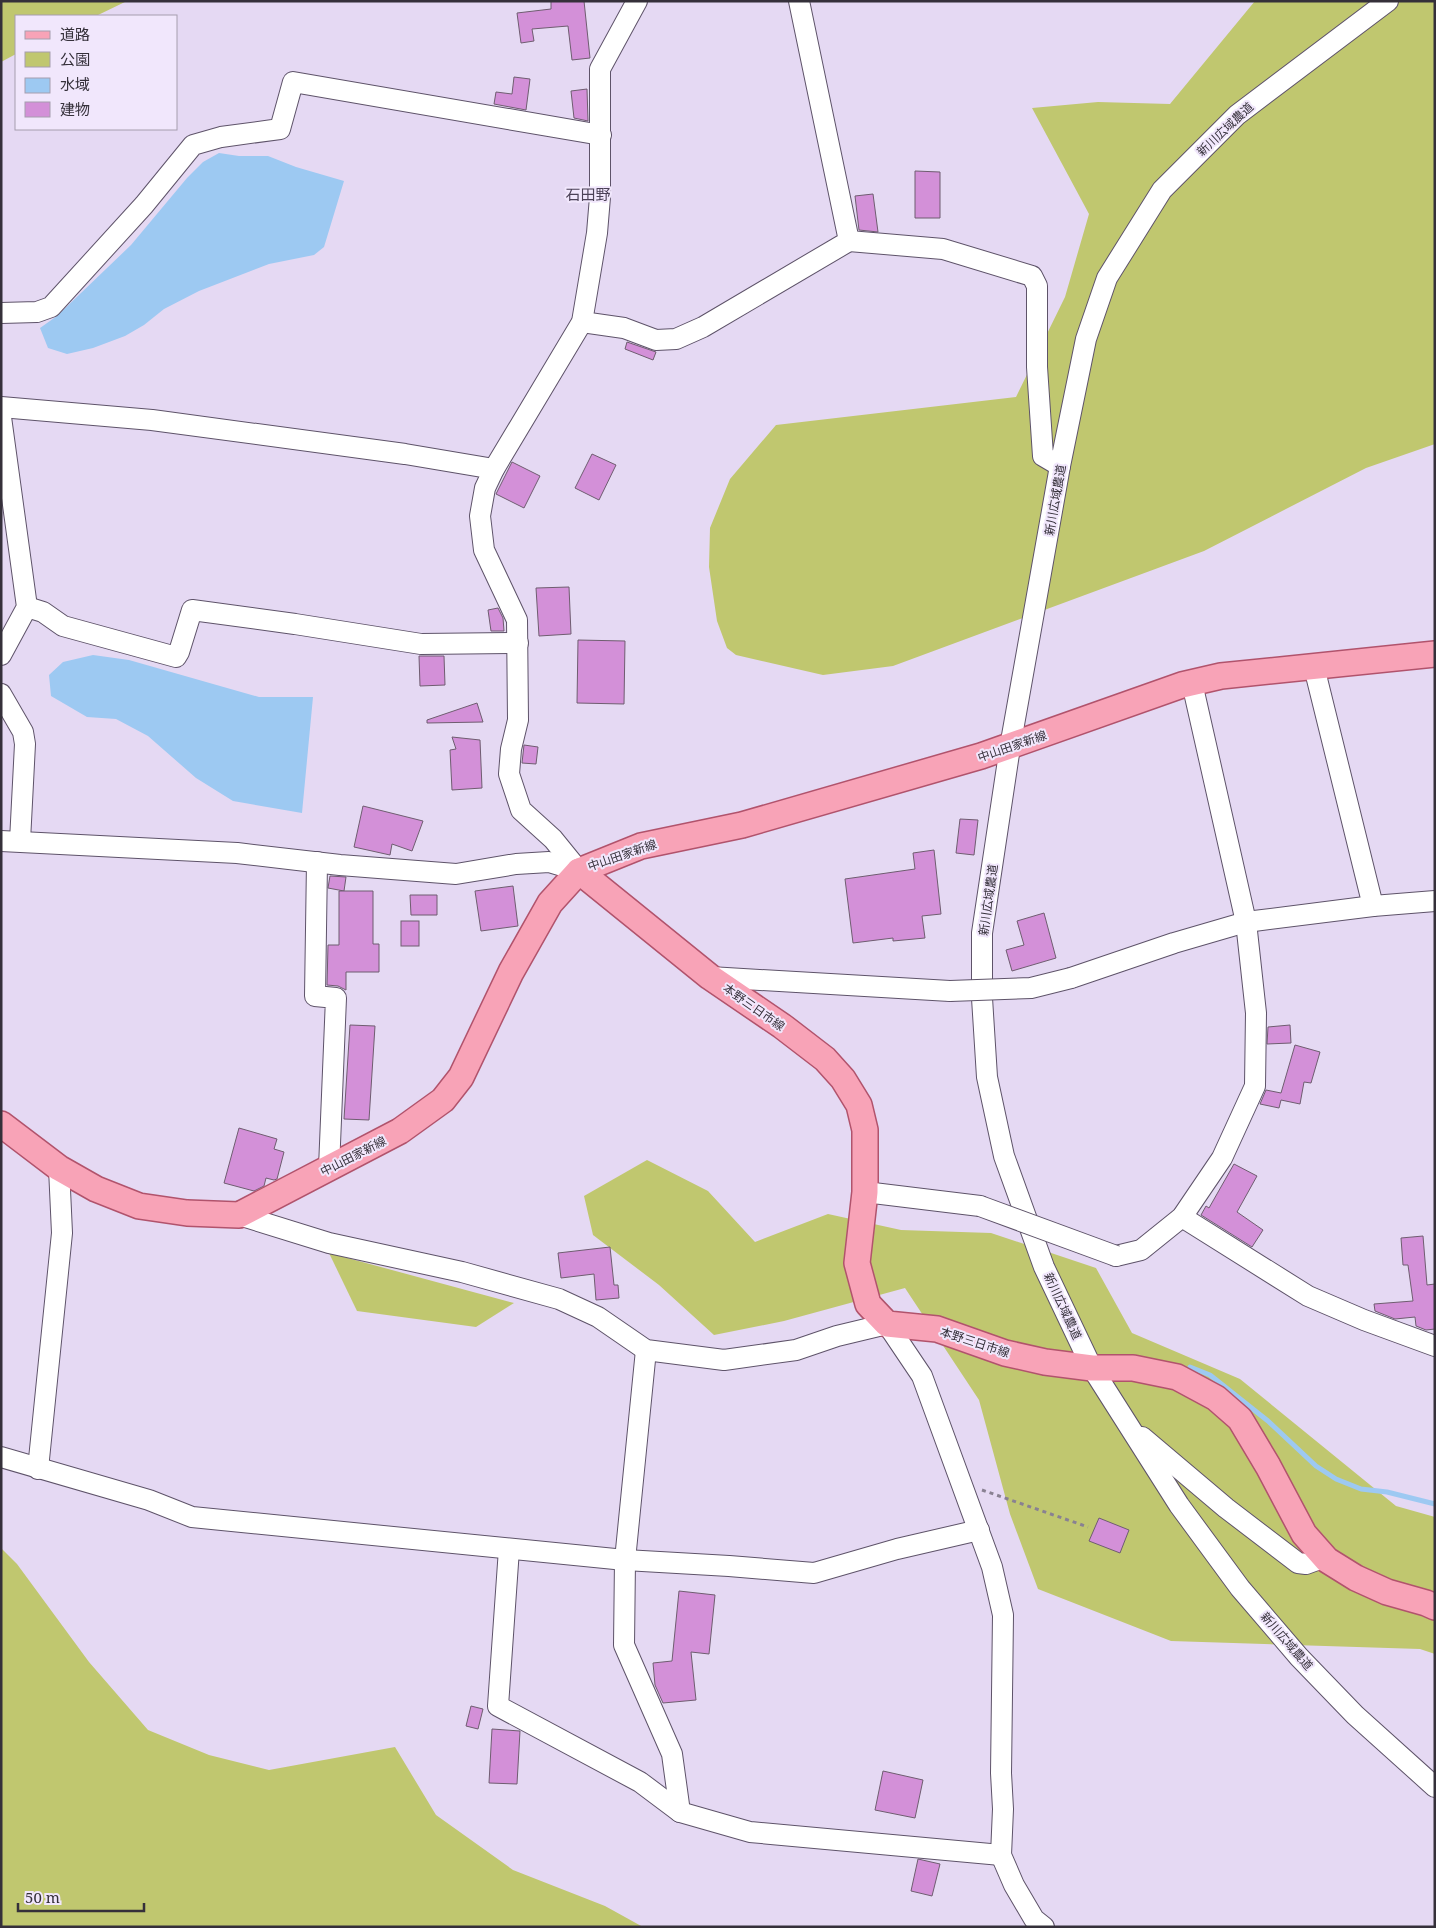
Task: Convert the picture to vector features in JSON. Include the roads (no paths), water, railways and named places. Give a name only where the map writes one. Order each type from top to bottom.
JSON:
[{"type":"main road","name":"中山田家新線","points":[[1,1124],[59,1168],[96,1189],[139,1206],[187,1213],[238,1215],[400,1132],[443,1100],[461,1077],[511,972],[550,903],[579,870],[641,846],[742,825],[1010,747],[1182,685],[1221,676],[1435,654]]},
{"type":"main road","name":"本野三日市線","points":[[579,870],[710,977],[818,1053],[843,1079],[859,1105],[864,1130],[865,1192],[858,1262],[868,1304],[887,1324],[937,1329],[1005,1353],[1045,1362],[1092,1368],[1133,1368],[1177,1376],[1216,1398],[1240,1419],[1268,1466],[1304,1534],[1325,1557],[1356,1578],[1387,1592],[1435,1607]]},
{"type":"street","points":[[579,870],[553,839],[520,810],[509,774],[510,749],[518,720],[517,620],[484,550],[480,516],[485,488],[494,469],[582,322],[597,233],[600,197],[600,69],[637,1]]},
{"type":"street","points":[[799,1],[849,241]]},
{"type":"street","name":"新川広域農道","points":[[1388,1],[1238,115],[1162,190],[1107,278],[1086,339],[1060,466],[1010,747],[982,933],[982,998],[987,1077],[1004,1156],[1044,1267],[1092,1368],[1179,1505],[1246,1595],[1299,1657],[1354,1715],[1435,1787]]},
{"type":"street","points":[[1,313],[37,312],[51,307],[144,205],[193,145],[221,137],[280,129],[293,82],[601,135]]},
{"type":"street","points":[[582,322],[624,328],[656,340],[676,339],[703,326],[849,241],[943,249],[1032,276],[1037,286],[1037,367],[1043,456],[1060,466]]},
{"type":"street","points":[[1,407],[152,420],[405,454],[494,469]]},
{"type":"street","points":[[1,417],[27,607],[1,655]]},
{"type":"street","points":[[27,607],[42,612],[64,626],[176,658],[192,610],[421,644],[518,643]]},
{"type":"street","points":[[1314,667],[1373,906]]},
{"type":"street","points":[[865,1192],[980,1206],[1116,1256],[1141,1250],[1182,1217],[1222,1158],[1255,1086],[1256,1013],[1246,922],[1192,683]]},
{"type":"street","points":[[1,694],[23,732],[25,744],[10,841],[238,853],[456,874],[516,864],[549,862],[579,870]]},
{"type":"street","points":[[317,862],[315,996],[336,998],[329,1168]]},
{"type":"street","points":[[710,977],[950,991],[1031,988],[1071,978],[1174,943],[1246,922],[1373,906],[1435,901]]},
{"type":"street","points":[[38,1469],[62,1233],[59,1168]]},
{"type":"street","points":[[238,1215],[329,1243],[462,1272],[560,1299],[598,1317],[646,1350],[724,1360],[796,1350],[837,1336],[887,1324],[922,1376],[992,1567],[1003,1615],[1001,1773],[1003,1809],[1001,1855],[1014,1885],[1034,1919],[1044,1927]]},
{"type":"street","points":[[1182,1217],[1308,1296],[1364,1320],[1435,1346]]},
{"type":"street","points":[[646,1350],[625,1560],[624,1645],[672,1754],[680,1812]]},
{"type":"street","points":[[1128,1425],[1226,1508],[1298,1562],[1306,1564],[1325,1557]]},
{"type":"street","points":[[1,1457],[150,1500],[192,1517],[625,1560],[814,1573],[897,1549],[978,1530]]},
{"type":"street","points":[[509,1549],[498,1706],[640,1782],[680,1812],[750,1832],[1001,1855]]},
{"type":"water","points":[[219,153],[239,156],[268,156],[296,167],[344,181],[324,247],[314,255],[269,264],[199,291],[164,309],[144,325],[125,336],[93,348],[67,354],[48,348],[40,328],[57,316],[131,245],[187,178],[203,162]]},
{"type":"water","points":[[93,655],[129,660],[259,697],[313,697],[302,813],[233,801],[196,778],[148,736],[116,719],[87,717],[51,696],[49,675],[63,662]]},
{"type":"waterway","points":[[1190,1367],[1210,1375],[1268,1421],[1316,1466],[1336,1479],[1361,1489],[1387,1492],[1435,1504]]},
{"type":"district","name":"石田野","points":[[588,194]]}]
